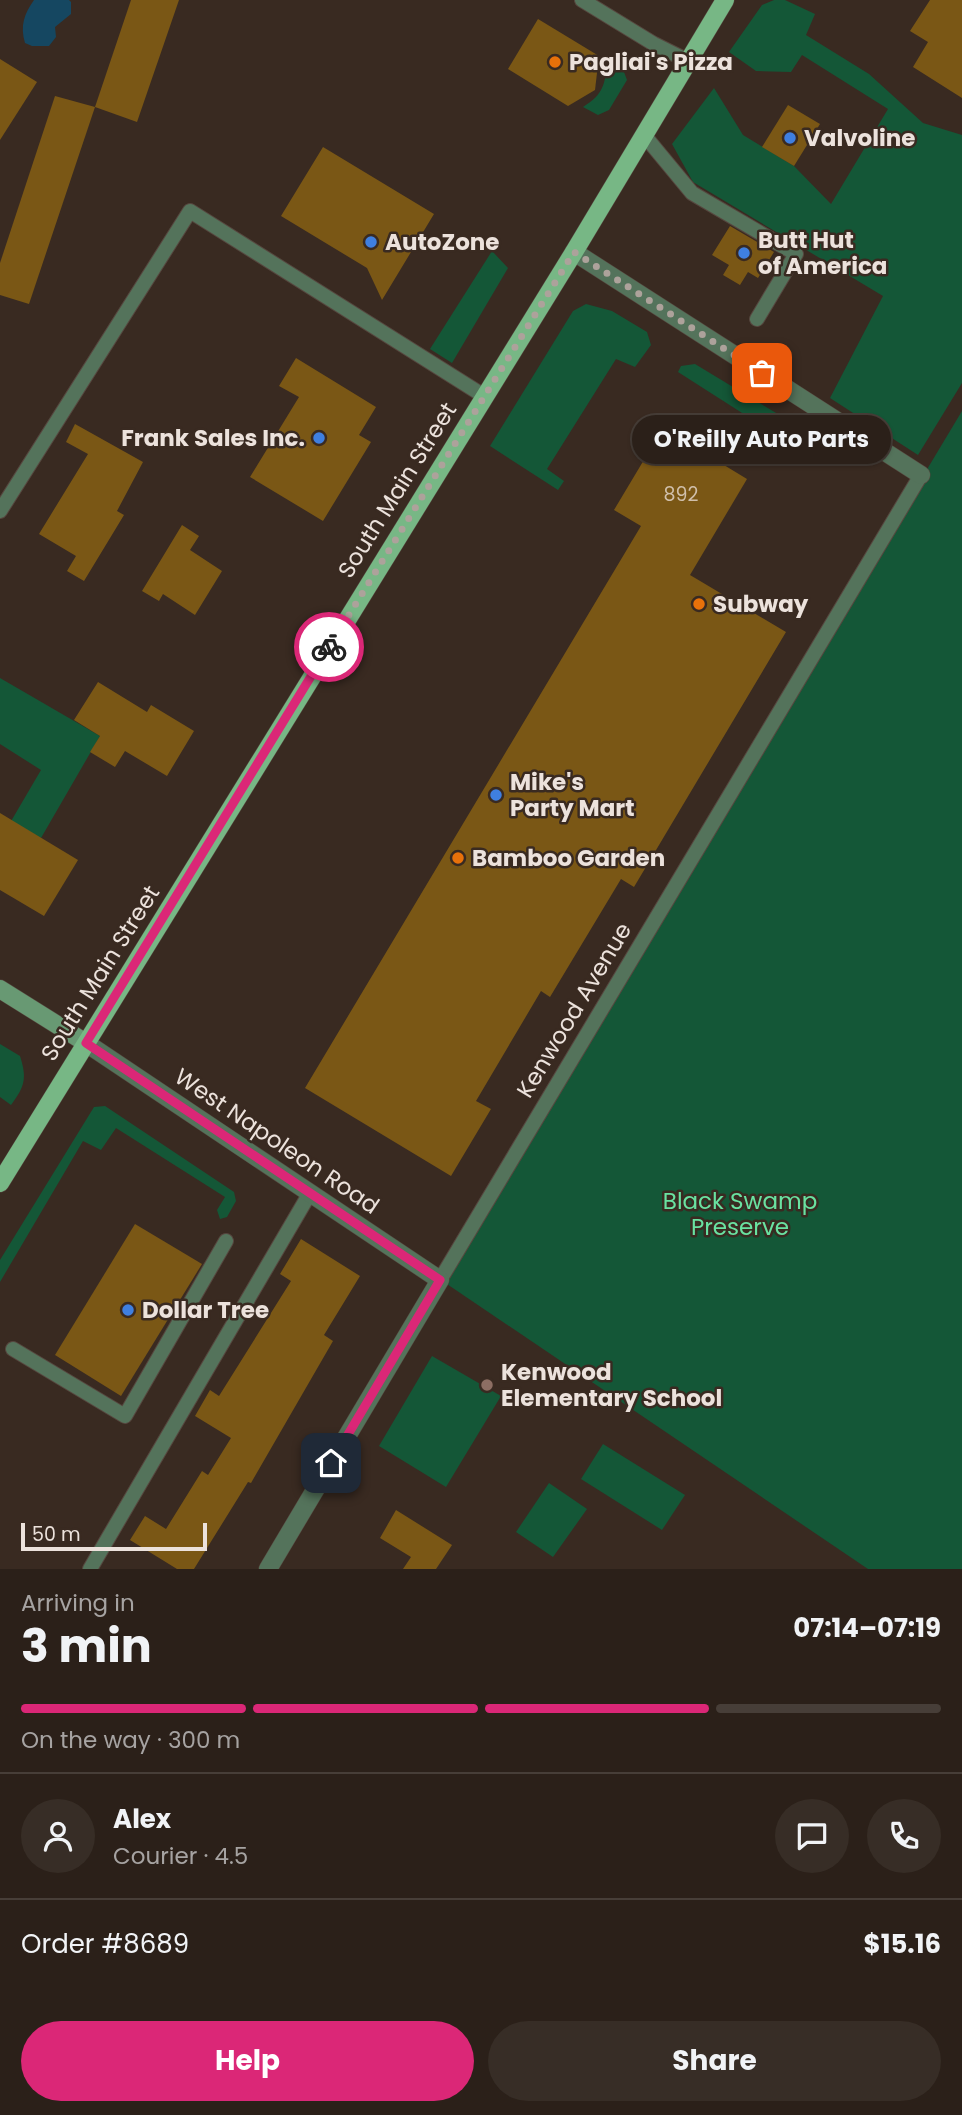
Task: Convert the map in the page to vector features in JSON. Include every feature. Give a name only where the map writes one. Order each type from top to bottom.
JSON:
[{"type":"main road","name":"South Main Street","points":[[0,1183],[574,252],[725,0]]},
{"type":"main road","points":[[0,989],[86,1043]]},
{"type":"street","points":[[574,252],[921,475]]},
{"type":"street","name":"West Napoleon Road","points":[[86,1043],[440,1280]]},
{"type":"street","name":"Kenwood Avenue","points":[[268,1569],[440,1280]]},
{"type":"lane","points":[[582,0],[654,44],[688,61]]},
{"type":"lane","points":[[644,135],[692,193],[796,254],[757,319]]},
{"type":"lane","points":[[0,511],[190,211],[484,396]]},
{"type":"lane","name":"Kenwood Avenue","points":[[440,1280],[921,475]]},
{"type":"lane","points":[[90,1569],[310,1193]]},
{"type":"lane","points":[[13,1349],[125,1416],[226,1241]]},
{"type":"green space","points":[[774,0],[785,0],[815,14],[806,35],[869,74],[923,123],[962,135],[962,383],[918,455],[830,398],[883,296],[693,182],[672,144],[714,88],[743,135],[794,166],[831,204],[888,109],[802,55],[791,72],[756,71],[729,52],[762,5]]},
{"type":"green space","points":[[608,62],[624,72],[627,80],[609,110],[598,115],[583,107],[595,98],[602,88]]},
{"type":"green space","points":[[492,251],[508,268],[452,363],[430,349]]},
{"type":"green space","points":[[586,304],[612,311],[647,332],[651,345],[635,367],[616,359],[547,469],[564,481],[558,490],[490,446],[573,311]]},
{"type":"green space","points":[[695,364],[829,445],[829,457],[819,462],[678,372],[681,366]]},
{"type":"green space","name":"Black Swamp Preserve","points":[[962,411],[962,1569],[868,1569],[441,1280]]},
{"type":"green space","points":[[0,678],[100,736],[41,838],[18,825],[0,840],[41,770],[0,744]]},
{"type":"green space","points":[[0,1044],[20,1056],[24,1070],[22,1087],[11,1105],[0,1097]]},
{"type":"green space","points":[[105,1106],[234,1192],[236,1201],[227,1217],[220,1219],[217,1210],[225,1197],[116,1128],[101,1150],[83,1141],[0,1282],[0,1260],[94,1107]]},
{"type":"green space","points":[[432,1356],[501,1396],[446,1487],[379,1446]]},
{"type":"green space","points":[[603,1444],[685,1495],[662,1530],[581,1479]]},
{"type":"green space","points":[[549,1483],[587,1509],[553,1557],[516,1532]]},
{"type":"water","points":[[34,0],[71,2],[71,14],[55,27],[56,37],[49,46],[32,46],[25,43],[24,20]]},
{"type":"building","points":[[131,0],[179,0],[137,122],[95,107]]},
{"type":"building","points":[[930,0],[962,0],[962,98],[913,67],[928,42],[910,31]]},
{"type":"building","name":"Pagliai's Pizza","points":[[538,19],[599,56],[595,90],[568,106],[508,69]]},
{"type":"building","points":[[0,59],[37,82],[0,140]]},
{"type":"building","points":[[55,96],[95,107],[29,304],[0,295],[0,263]]},
{"type":"building","name":"Valvoline","points":[[788,105],[820,124],[794,166],[762,147]]},
{"type":"building","name":"AutoZone","points":[[323,147],[434,214],[382,300],[367,268],[281,216]]},
{"type":"building","name":"Butt Hut of America","points":[[730,226],[774,252],[758,278],[748,272],[740,285],[723,275],[729,265],[712,255]]},
{"type":"building","name":"Frank Sales Inc.","points":[[296,358],[376,407],[359,435],[371,442],[323,521],[250,477],[299,397],[279,386]]},
{"type":"building","points":[[75,424],[143,462],[117,511],[124,515],[84,581],[67,571],[76,556],[39,534],[88,454],[66,442]]},
{"type":"building","points":[[663,428],[747,479],[690,575],[786,632],[634,887],[621,879],[550,997],[541,991],[476,1101],[491,1109],[451,1176],[305,1088],[641,526],[614,510]]},
{"type":"building","points":[[182,525],[199,536],[190,550],[222,571],[195,615],[163,594],[159,601],[142,591]]},
{"type":"building","points":[[98,682],[147,712],[151,705],[194,731],[167,776],[125,751],[115,767],[90,752],[100,736],[74,720]]},
{"type":"building","points":[[0,813],[78,860],[44,916],[0,890]]},
{"type":"building","name":"Dollar Tree","points":[[135,1224],[202,1264],[121,1396],[55,1355]]},
{"type":"building","points":[[301,1239],[360,1276],[324,1335],[333,1341],[251,1483],[248,1482],[194,1569],[177,1569],[130,1540],[145,1516],[166,1529],[202,1471],[208,1475],[231,1438],[195,1416],[210,1390],[219,1396],[291,1281],[280,1274]]},
{"type":"building","points":[[396,1510],[452,1545],[436,1569],[403,1569],[411,1557],[380,1538]]},
{"type":"way so far","points":[[329,647],[574,252],[762,373]]},
{"type":"place","name":"Pagliai's Pizza","points":[[555,62]]},
{"type":"place","name":"Valvoline","points":[[790,138]]},
{"type":"place","name":"AutoZone","points":[[371,242]]},
{"type":"place","name":"Butt Hut of America","points":[[744,253]]},
{"type":"place","name":"O'Reilly Auto Parts","points":[[762,373]]},
{"type":"place","name":"Frank Sales Inc.","points":[[319,438]]},
{"type":"place","name":"Subway","points":[[699,604]]},
{"type":"place","name":"Mike's Party Mart","points":[[496,795]]},
{"type":"place","name":"Bamboo Garden","points":[[458,858]]},
{"type":"place","name":"Dollar Tree","points":[[128,1310]]},
{"type":"place","name":"Kenwood Elementary School","points":[[487,1385]]},
{"type":"route","points":[[329,647],[86,1043],[440,1280],[331,1463]]}]
